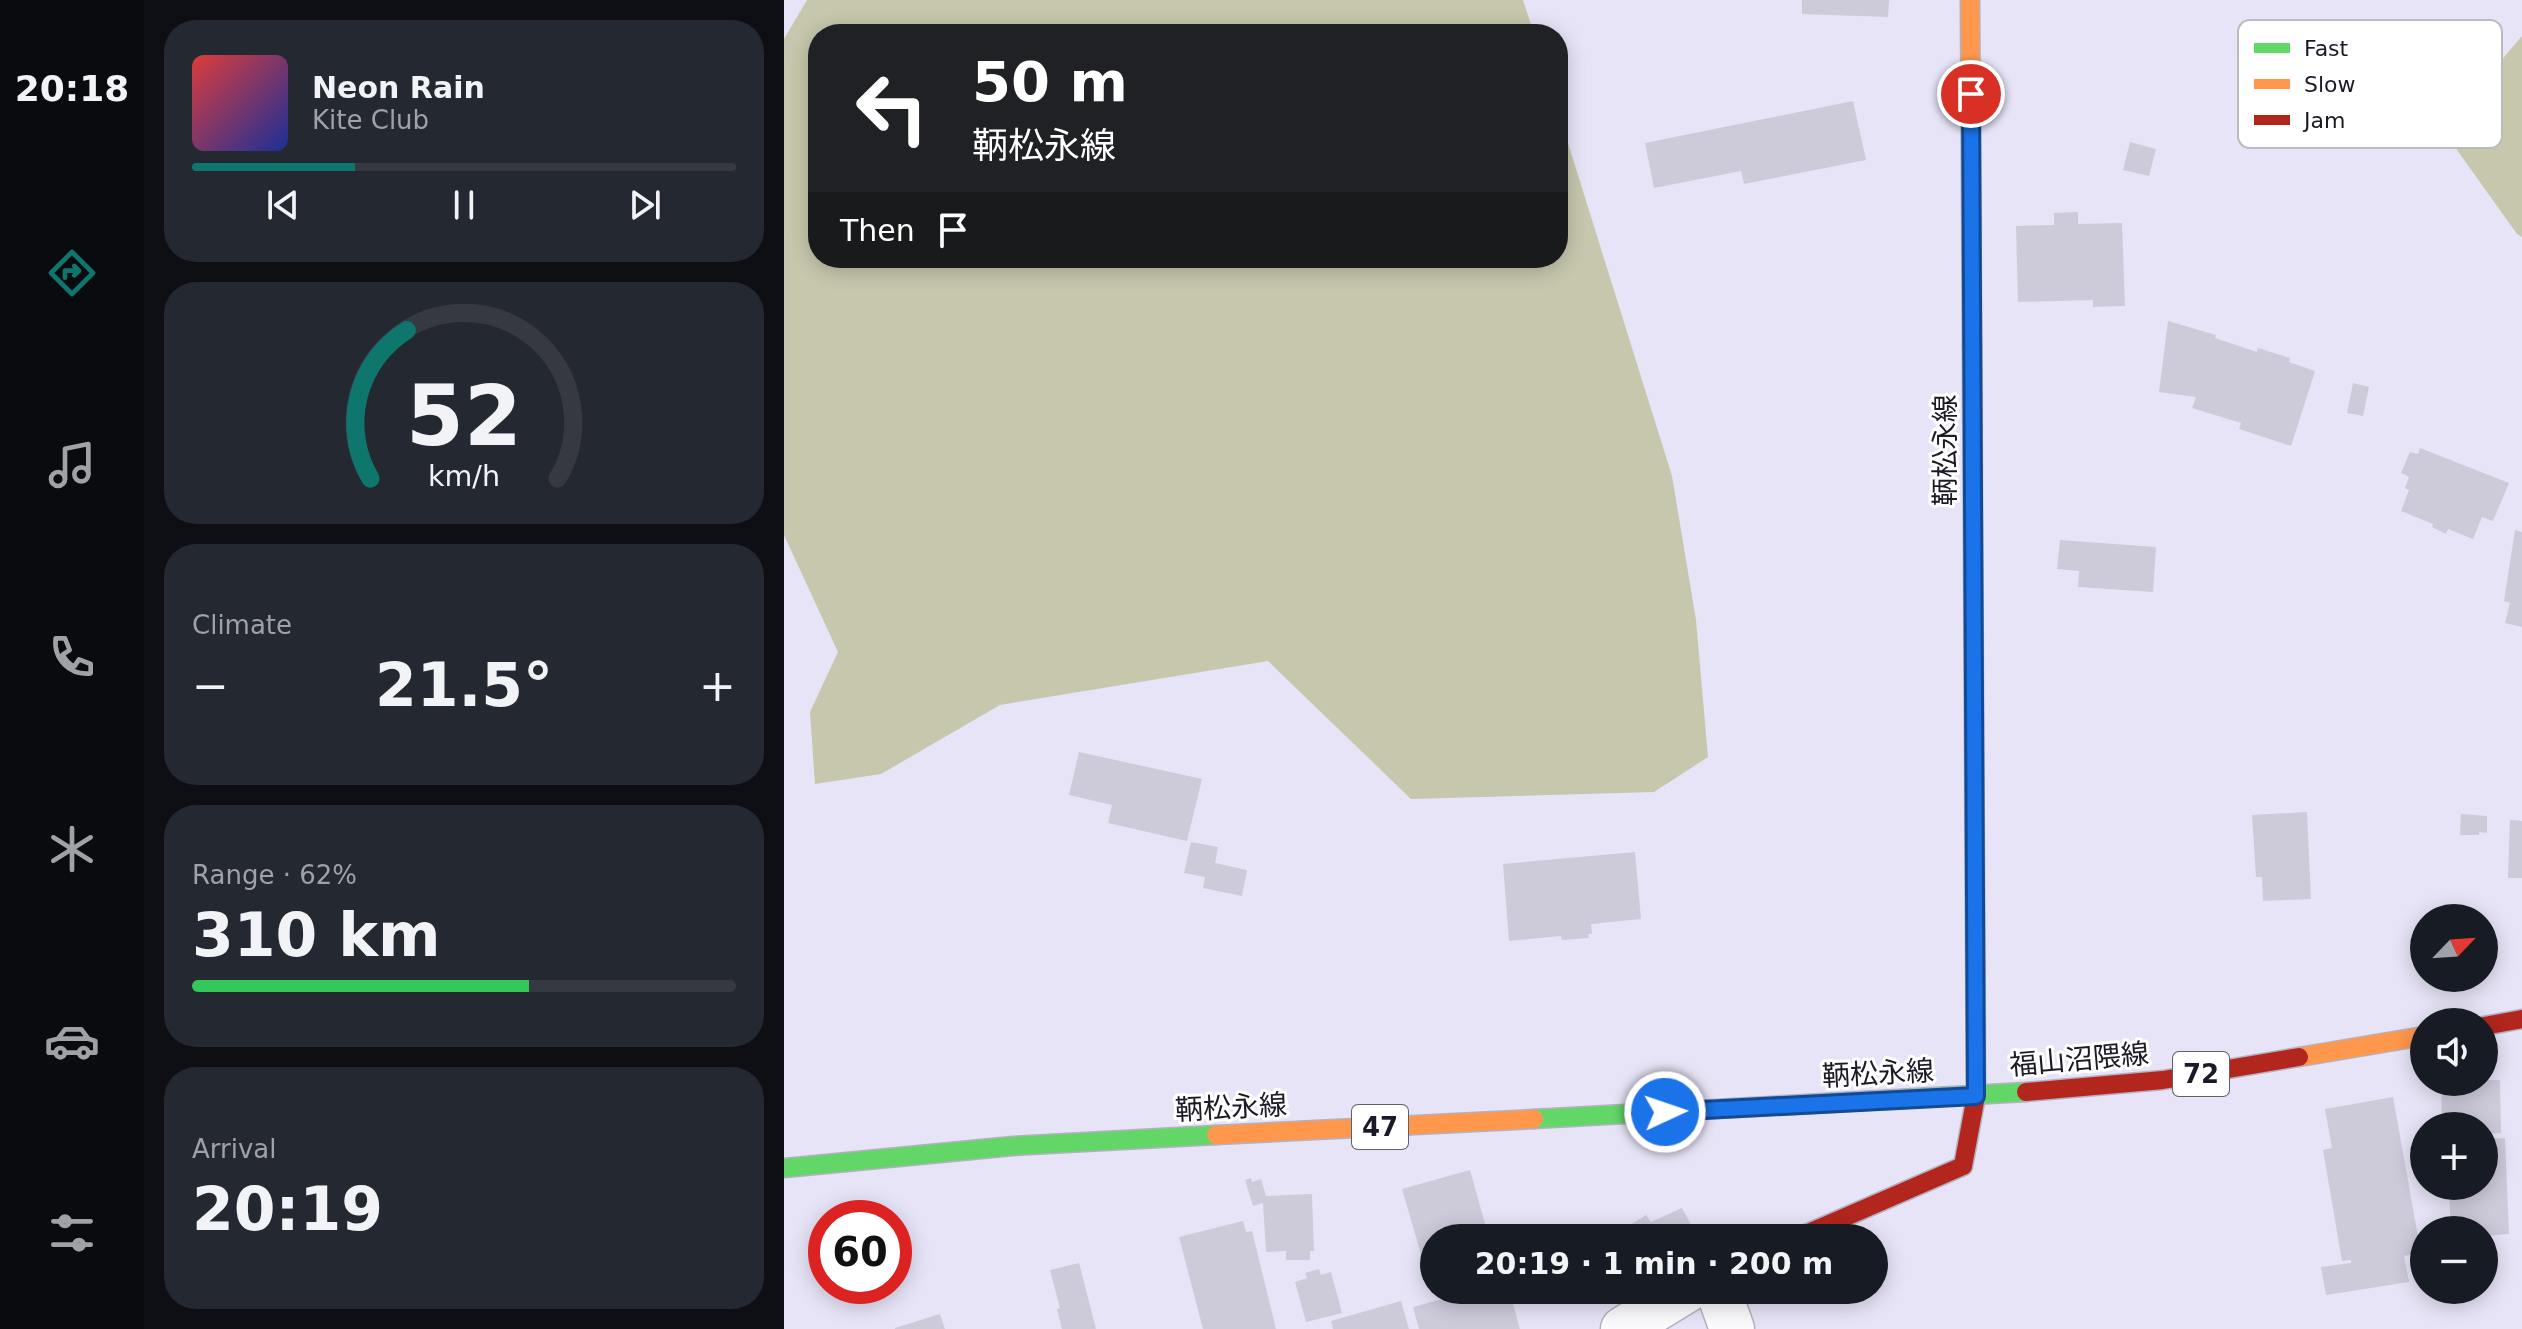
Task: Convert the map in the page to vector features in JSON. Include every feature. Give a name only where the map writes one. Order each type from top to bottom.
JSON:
[{"type":"main road","name":"鞆松永線","points":[[784,1168],[1013,1146],[1976,1096],[1970,0]]},
{"type":"main road","points":[[2498,1023],[2522,1019]]},
{"type":"main road","name":"福山沼隈線","points":[[1976,1096],[2163,1080],[2410,1038]]},
{"type":"main road","points":[[1829,1224],[1963,1166],[1976,1096]]},
{"type":"street","points":[[1623,1329],[1664,1304]]},
{"type":"street","points":[[1723,1304],[1732,1329]]},
{"type":"green space","points":[[807,0],[1523,0],[1531,24],[808,24],[808,268],[1568,268],[1568,143],[1672,476],[1696,620],[1708,757],[1654,792],[1411,799],[1268,661],[1000,705],[881,774],[815,784],[810,712],[838,652],[784,535],[784,39]]},
{"type":"green space","points":[[2522,36],[2522,237],[2457,148],[2502,148],[2502,59]]},
{"type":"building","points":[[1802,0],[1889,0],[1888,17],[1802,14]]},
{"type":"building","points":[[1853,101],[1866,160],[1744,184],[1741,171],[1654,188],[1645,143]]},
{"type":"building","points":[[2130,142],[2156,149],[2149,176],[2123,170]]},
{"type":"building","points":[[2078,212],[2078,224],[2122,223],[2125,306],[2093,307],[2093,300],[2018,302],[2016,226],[2054,225],[2054,213]]},
{"type":"building","points":[[2168,321],[2216,335],[2215,338],[2257,352],[2258,348],[2290,358],[2289,362],[2315,371],[2291,446],[2239,429],[2241,423],[2192,408],[2196,397],[2159,392]]},
{"type":"building","points":[[2353,383],[2369,387],[2363,416],[2347,413]]},
{"type":"building","points":[[2420,448],[2509,483],[2493,521],[2482,517],[2473,539],[2448,529],[2446,534],[2432,527],[2433,524],[2401,511],[2409,490],[2405,488],[2409,477],[2401,473],[2410,452],[2418,454]]},
{"type":"building","points":[[2515,530],[2522,532],[2522,627],[2505,623],[2510,603],[2504,601]]},
{"type":"building","points":[[2060,540],[2156,547],[2153,592],[2078,587],[2079,571],[2057,569]]},
{"type":"building","points":[[1079,752],[1202,779],[1187,841],[1108,823],[1112,805],[1069,795]]},
{"type":"building","points":[[2307,812],[2311,899],[2263,901],[2262,877],[2256,877],[2252,815]]},
{"type":"building","points":[[2461,814],[2487,816],[2487,833],[2460,835]]},
{"type":"building","points":[[2510,820],[2522,821],[2522,878],[2508,878]]},
{"type":"building","points":[[1191,842],[1218,847],[1215,863],[1247,870],[1242,896],[1203,888],[1205,877],[1184,873]]},
{"type":"building","points":[[1635,852],[1641,919],[1591,924],[1592,934],[1588,934],[1589,938],[1562,940],[1561,936],[1509,941],[1503,864]]},
{"type":"building","points":[[2500,1080],[2501,1133],[2498,1133],[2498,1112],[2442,1112],[2441,1096],[2498,1096]]},
{"type":"building","points":[[2393,1097],[2414,1216],[2410,1216],[2410,1255],[2404,1256],[2409,1282],[2326,1295],[2321,1267],[2351,1263],[2351,1260],[2342,1261],[2323,1150],[2332,1148],[2325,1109]]},
{"type":"building","points":[[2498,1138],[2505,1138],[2509,1234],[2498,1235],[2498,1216],[2450,1216],[2449,1200],[2498,1200]]},
{"type":"building","points":[[1470,1170],[1485,1224],[1420,1224],[1420,1251],[1402,1189]]},
{"type":"building","points":[[1251,1178],[1252,1182],[1261,1179],[1266,1196],[1312,1194],[1314,1251],[1310,1251],[1310,1260],[1286,1260],[1286,1251],[1266,1252],[1263,1203],[1253,1206],[1245,1180]]},
{"type":"building","points":[[1682,1208],[1691,1224],[1632,1224],[1646,1215],[1651,1222]]},
{"type":"building","points":[[1243,1221],[1246,1232],[1252,1231],[1276,1329],[1203,1329],[1179,1237]]},
{"type":"building","points":[[1079,1263],[1096,1329],[1062,1329],[1050,1270]]},
{"type":"building","points":[[1319,1269],[1321,1275],[1331,1272],[1342,1313],[1306,1322],[1295,1282],[1307,1278],[1305,1273]]},
{"type":"building","points":[[1401,1301],[1409,1329],[1333,1329],[1331,1321]]},
{"type":"building","points":[[1424,1304],[1513,1304],[1520,1329],[1419,1329],[1413,1307]]},
{"type":"building","points":[[940,1314],[945,1329],[895,1329],[895,1328]]},
{"type":"traffic: fast","points":[[1972,345],[1976,1096]]},
{"type":"traffic: fast","points":[[1534,1119],[2026,1092]]},
{"type":"traffic: fast","points":[[784,1168],[1013,1146],[1216,1135]]},
{"type":"traffic: slow","points":[[1970,0],[1972,345]]},
{"type":"traffic: slow","points":[[2299,1057],[2410,1038]]},
{"type":"traffic: slow","points":[[1216,1135],[1534,1119]]},
{"type":"traffic: jam","points":[[2498,1023],[2522,1019]]},
{"type":"traffic: jam","points":[[2026,1092],[2163,1080],[2299,1057]]},
{"type":"traffic: jam","points":[[1829,1224],[1963,1166],[1976,1096]]},
{"type":"route","points":[[1665,1112],[1976,1096],[1971,94]]}]
